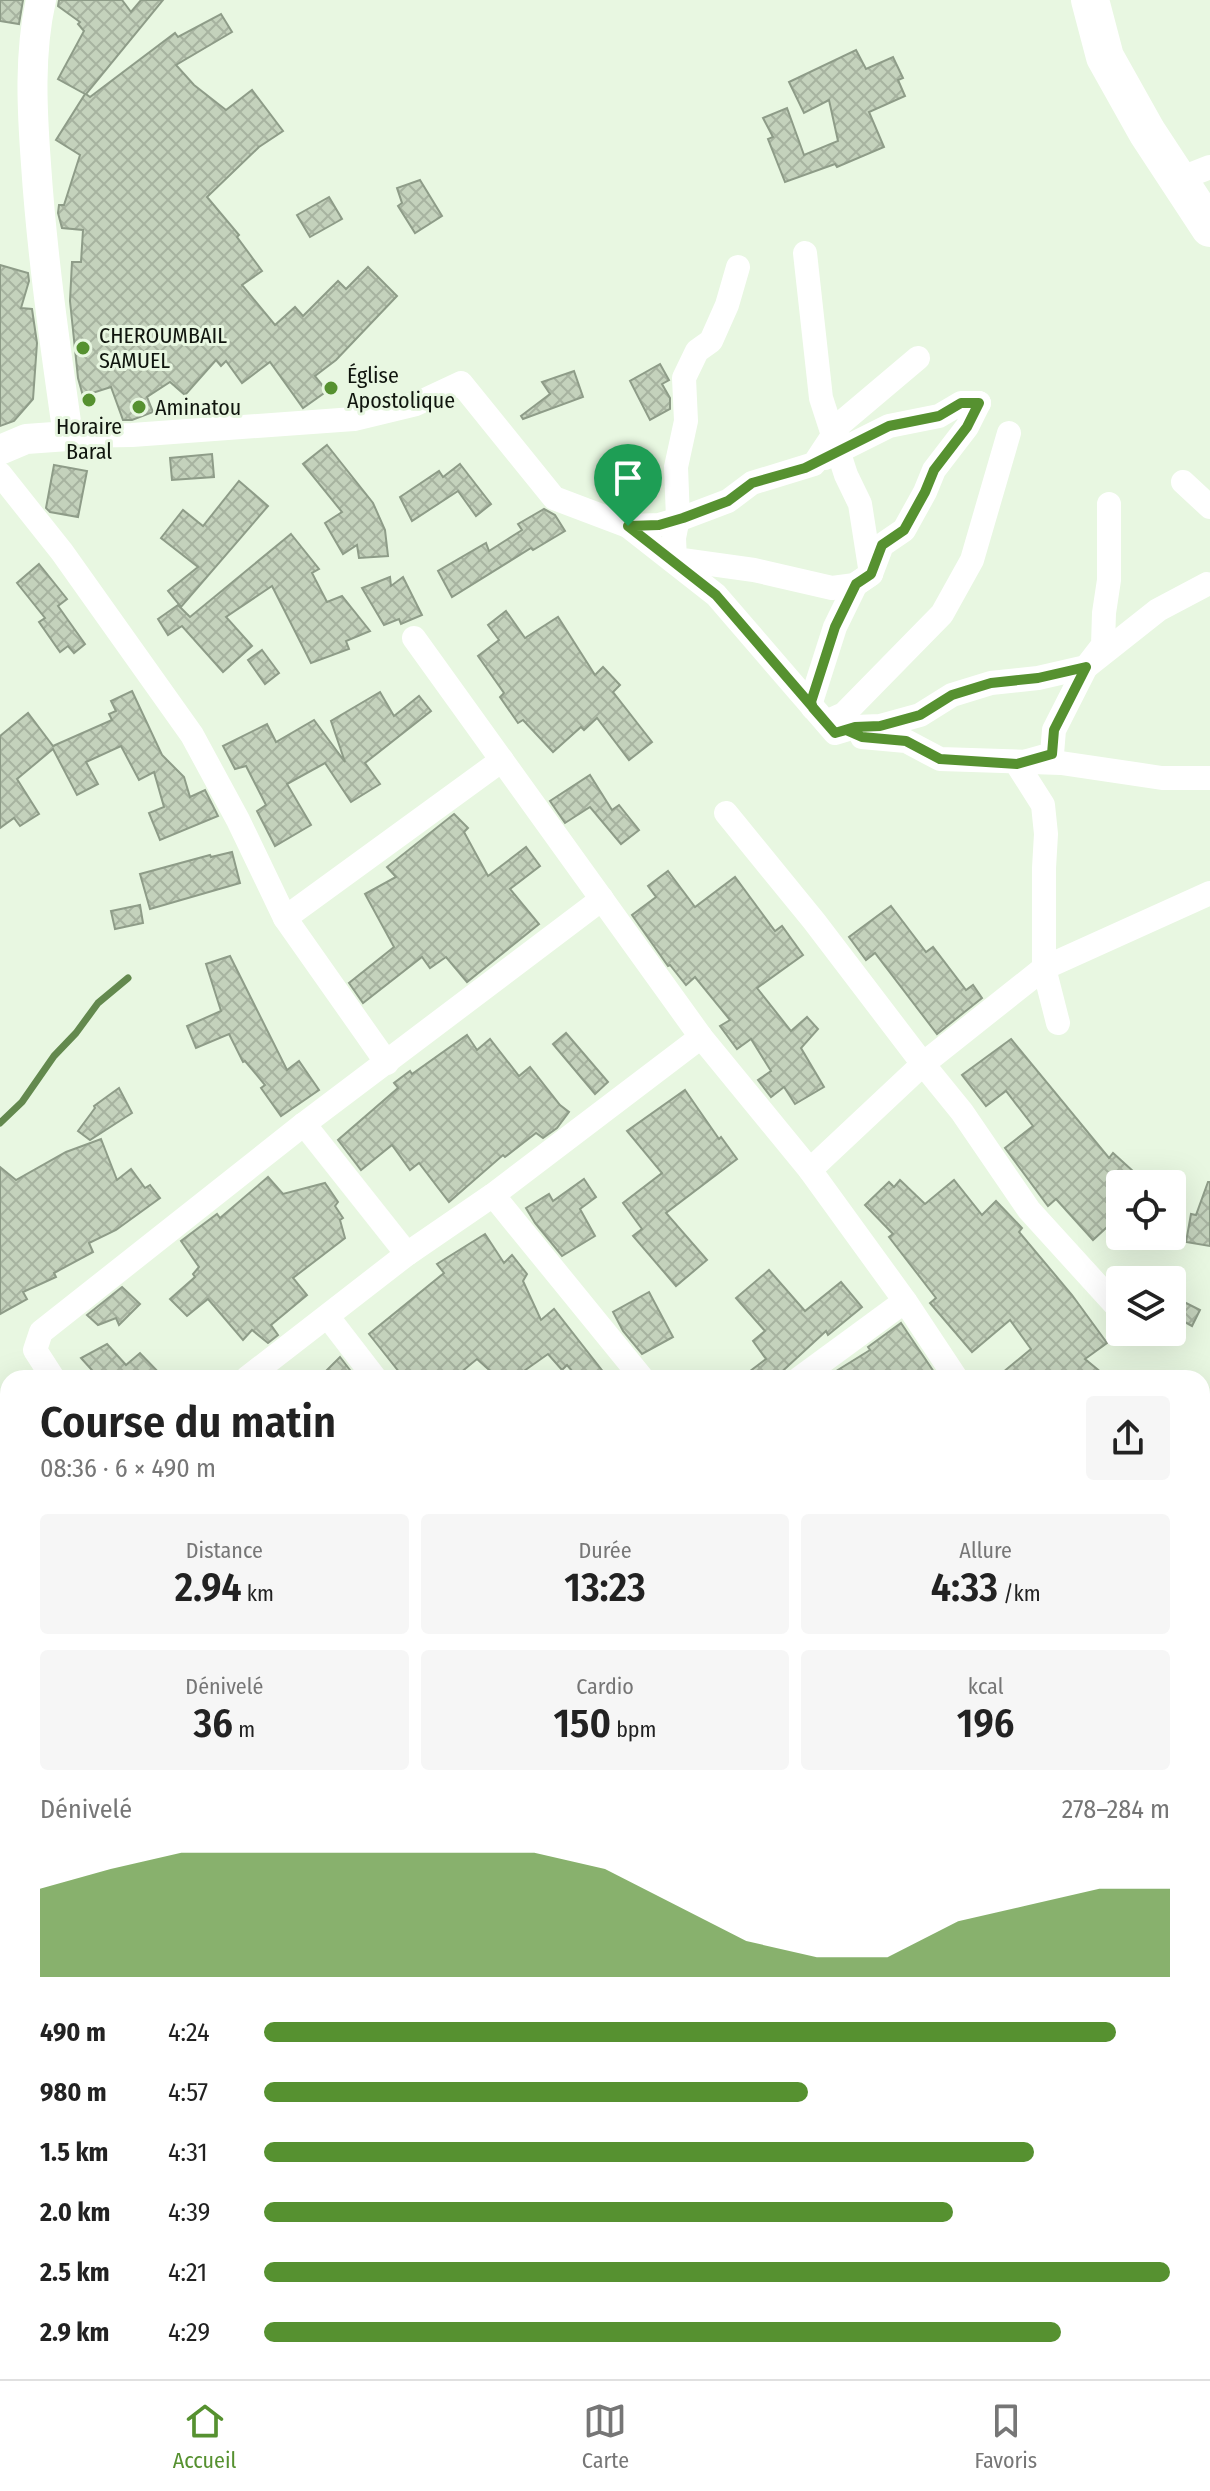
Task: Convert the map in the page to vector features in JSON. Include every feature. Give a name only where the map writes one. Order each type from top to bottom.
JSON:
[{"type":"main road","points":[[1090,0],[1105,57],[1194,174],[1210,228]]},
{"type":"street","points":[[41,0],[34,31],[34,131],[41,239],[68,436]]},
{"type":"street","points":[[805,253],[821,398],[860,504],[871,574]]},
{"type":"street","points":[[628,526],[659,525],[678,518],[728,501],[752,483],[814,464],[836,444],[889,426],[939,416],[961,403],[979,403],[967,427],[934,470],[904,530],[882,545],[871,574],[855,585],[832,588],[754,570],[675,559],[674,538],[678,518],[676,467],[686,421],[684,378],[697,351],[711,341],[727,305],[738,267]]},
{"type":"street","points":[[836,444],[841,423],[918,358]]},
{"type":"street","points":[[0,450],[26,439],[132,435],[354,419],[416,404],[461,383],[554,498],[628,526],[716,595],[828,720],[880,726],[920,715],[952,695],[991,683],[1038,678],[1086,667],[1158,610],[1207,584]]},
{"type":"street","points":[[828,720],[844,714],[942,614],[972,560],[1009,433]]},
{"type":"street","points":[[0,474],[62,552],[192,735],[238,820],[285,918],[387,1063]]},
{"type":"street","points":[[1183,482],[1210,507]]},
{"type":"street","points":[[1017,764],[1052,754],[1054,730],[1086,667],[1103,645],[1109,580],[1109,504]]},
{"type":"street","points":[[871,574],[856,584],[835,627],[811,702],[828,720],[862,737],[906,741],[940,759],[1017,764],[1061,763],[1162,778],[1210,778]]},
{"type":"street","points":[[414,638],[701,1037],[810,1170],[951,1370]]},
{"type":"street","points":[[285,918],[502,760]]},
{"type":"street","points":[[1017,764],[1043,805],[1046,834],[1044,968],[1058,1023]]},
{"type":"street","points":[[726,813],[962,1112],[1029,1210],[1106,1295]]},
{"type":"street","points":[[810,1170],[923,1064],[1044,968],[1210,893]]},
{"type":"street","points":[[48,1370],[35,1350],[41,1332],[304,1124],[602,899]]},
{"type":"street","points":[[258,1370],[407,1254],[493,1195],[701,1037]]},
{"type":"street","points":[[304,1124],[407,1254]]},
{"type":"street","points":[[493,1195],[635,1370]]},
{"type":"street","points":[[811,1370],[905,1301]]},
{"type":"street","points":[[328,1317],[369,1370]]},
{"type":"building","points":[[0,0],[23,0],[19,24],[0,21]]},
{"type":"building","points":[[59,0],[122,0],[131,12],[141,0],[163,0],[86,94],[90,97],[175,33],[178,37],[221,14],[232,32],[176,65],[194,85],[226,110],[252,90],[283,131],[259,147],[207,197],[239,235],[237,237],[262,271],[242,285],[275,325],[295,307],[303,316],[338,281],[346,289],[368,267],[397,296],[336,360],[315,376],[327,391],[303,408],[270,362],[242,383],[226,361],[221,366],[216,360],[185,395],[170,382],[147,397],[153,412],[132,420],[123,420],[111,387],[83,396],[78,378],[70,301],[72,262],[81,262],[83,230],[62,228],[58,213],[59,205],[64,205],[80,155],[56,140],[85,94],[58,79],[84,31],[78,24],[80,22],[58,6]]},
{"type":"building","points":[[856,50],[866,69],[893,57],[903,78],[898,80],[905,96],[869,112],[884,147],[837,167],[835,164],[785,182],[768,139],[773,137],[763,118],[787,108],[804,155],[838,141],[829,100],[804,113],[789,82]]},
{"type":"building","points":[[420,180],[442,216],[415,233],[398,206],[402,203],[397,188]]},
{"type":"building","points":[[329,197],[342,219],[310,237],[297,215]]},
{"type":"building","points":[[0,265],[28,273],[29,281],[21,308],[32,309],[37,343],[33,399],[14,421],[0,426]]},
{"type":"building","points":[[660,364],[669,380],[662,384],[670,398],[670,409],[650,420],[630,381]]},
{"type":"building","points":[[574,371],[583,397],[523,419],[521,416],[550,394],[542,382]]},
{"type":"building","points":[[327,445],[373,503],[385,530],[388,556],[359,558],[357,545],[343,554],[325,523],[342,512],[303,464]]},
{"type":"building","points":[[212,454],[214,477],[172,480],[170,458]]},
{"type":"building","points":[[460,464],[491,504],[476,516],[458,491],[412,521],[400,497],[439,471],[443,477]]},
{"type":"building","points":[[54,465],[87,471],[78,517],[50,512],[46,508]]},
{"type":"building","points":[[239,481],[268,506],[181,607],[168,591],[198,567],[161,538],[183,510],[203,526]]},
{"type":"building","points":[[544,509],[555,515],[565,531],[533,550],[531,548],[452,597],[438,571],[486,543],[489,551],[522,530],[518,524]]},
{"type":"building","points":[[291,534],[319,569],[312,573],[327,602],[342,596],[370,631],[346,641],[349,649],[311,663],[272,586],[226,617],[252,646],[223,672],[182,626],[168,635],[158,619],[178,605],[190,617]]},
{"type":"building","points":[[39,564],[67,599],[58,606],[85,644],[74,653],[68,646],[60,652],[39,622],[45,618],[17,583]]},
{"type":"building","points":[[390,577],[391,586],[403,577],[422,615],[401,624],[399,619],[384,625],[362,588]]},
{"type":"building","points":[[506,611],[525,638],[558,617],[595,675],[603,667],[620,685],[613,692],[652,742],[629,760],[597,718],[584,730],[581,727],[553,752],[523,720],[518,723],[500,697],[504,693],[478,656],[499,640],[488,625]]},
{"type":"building","points":[[262,650],[279,673],[265,684],[248,660]]},
{"type":"building","points":[[132,691],[162,755],[184,777],[190,797],[205,790],[218,816],[160,840],[149,813],[164,807],[154,772],[139,780],[121,746],[86,762],[98,784],[77,795],[53,749],[17,779],[39,814],[20,826],[14,818],[0,828],[0,736],[28,713],[53,746],[112,720],[109,714],[116,711],[111,701]]},
{"type":"building","points":[[380,692],[394,716],[419,696],[431,711],[365,763],[380,784],[351,802],[325,763],[287,784],[311,825],[275,846],[257,811],[266,805],[246,766],[235,769],[223,746],[267,724],[276,742],[314,720],[345,762],[331,721]]},
{"type":"building","points":[[590,775],[612,810],[619,805],[639,830],[621,844],[590,807],[565,823],[550,801]]},
{"type":"building","points":[[454,814],[468,828],[464,832],[488,876],[526,847],[540,866],[510,889],[539,924],[467,982],[446,957],[430,968],[422,957],[363,1003],[349,983],[394,947],[365,894],[396,877],[387,867]]},
{"type":"building","points":[[232,852],[240,883],[150,909],[140,874]]},
{"type":"building","points":[[668,871],[695,907],[735,877],[775,931],[782,926],[803,955],[757,988],[791,1031],[807,1017],[818,1029],[801,1048],[824,1087],[795,1104],[784,1087],[771,1097],[758,1080],[771,1071],[751,1039],[737,1049],[720,1026],[730,1020],[695,977],[686,985],[668,966],[632,915],[656,897],[648,886]]},
{"type":"building","points":[[140,905],[143,923],[115,929],[111,911]]},
{"type":"building","points":[[891,906],[926,952],[933,947],[966,990],[973,985],[982,998],[937,1034],[875,953],[866,960],[849,937]]},
{"type":"building","points":[[230,956],[287,1070],[299,1061],[319,1090],[281,1116],[261,1088],[265,1085],[243,1062],[229,1034],[196,1048],[187,1026],[221,1011],[206,964]]},
{"type":"building","points":[[566,1033],[608,1082],[595,1094],[553,1044]]},
{"type":"building","points":[[467,1035],[477,1050],[490,1039],[519,1076],[530,1067],[569,1112],[557,1128],[543,1138],[536,1133],[505,1157],[503,1155],[449,1202],[419,1163],[410,1170],[392,1145],[361,1170],[338,1140],[398,1088],[394,1083]]},
{"type":"building","points":[[1011,1039],[1109,1158],[1113,1153],[1132,1170],[1106,1170],[1106,1228],[1093,1240],[1056,1199],[1048,1206],[1005,1148],[1033,1126],[1006,1091],[986,1106],[962,1075]]},
{"type":"building","points":[[119,1088],[132,1113],[90,1140],[78,1131],[94,1106]]},
{"type":"building","points":[[685,1090],[737,1159],[666,1213],[707,1260],[676,1286],[633,1236],[642,1229],[623,1203],[662,1173],[627,1131]]},
{"type":"building","points":[[101,1139],[117,1180],[131,1169],[145,1188],[150,1185],[160,1198],[116,1230],[89,1243],[93,1252],[54,1273],[56,1277],[23,1292],[27,1299],[0,1314],[0,1167],[16,1180],[66,1152]]},
{"type":"building","points":[[268,1177],[283,1194],[325,1183],[338,1202],[335,1206],[343,1218],[340,1220],[345,1238],[293,1278],[307,1295],[271,1325],[278,1335],[268,1343],[252,1330],[243,1340],[208,1299],[187,1316],[170,1299],[195,1277],[193,1274],[199,1267],[181,1241],[217,1214],[220,1218]]},
{"type":"building","points":[[584,1179],[596,1197],[580,1209],[595,1236],[562,1256],[526,1208],[549,1194],[553,1201]]},
{"type":"building","points":[[900,1180],[925,1204],[954,1180],[982,1215],[996,1201],[1022,1228],[1019,1232],[1106,1342],[1085,1359],[1098,1370],[1006,1370],[1031,1349],[1010,1320],[972,1352],[930,1303],[936,1298],[889,1237],[893,1234],[865,1205],[889,1182],[894,1187]]},
{"type":"building","points":[[1210,1182],[1210,1246],[1186,1242],[1191,1214],[1196,1215]]},
{"type":"building","points":[[485,1234],[504,1263],[512,1255],[527,1274],[523,1281],[541,1320],[554,1309],[602,1370],[571,1370],[567,1365],[562,1370],[548,1354],[525,1370],[489,1370],[477,1359],[464,1370],[398,1370],[369,1334],[444,1273],[437,1264]]},
{"type":"building","points":[[769,1270],[805,1311],[841,1282],[862,1307],[828,1335],[826,1331],[784,1370],[752,1370],[766,1359],[753,1341],[765,1331],[736,1298]]},
{"type":"building","points":[[122,1287],[140,1304],[119,1325],[116,1318],[98,1325],[87,1315]]},
{"type":"building","points":[[649,1292],[673,1337],[642,1354],[623,1331],[613,1312]]},
{"type":"building","points":[[1186,1303],[1200,1310],[1192,1326],[1186,1323]]},
{"type":"building","points":[[901,1323],[933,1370],[838,1370],[870,1350],[868,1347]]},
{"type":"building","points":[[107,1344],[126,1365],[140,1353],[156,1370],[92,1370],[81,1358]]},
{"type":"building","points":[[340,1357],[350,1370],[327,1370]]},
{"type":"waterway","points":[[0,1123],[22,1102],[54,1056],[98,1003],[128,978]]},
{"type":"place","name":"CHEROUMBAIL SAMUEL","points":[[83,348]]},
{"type":"place","name":"Église Apostolique","points":[[331,388]]},
{"type":"place","name":"Horaire Baral","points":[[89,400]]},
{"type":"place","name":"Aminatou","points":[[139,407]]},
{"type":"route","points":[[628,526],[659,525],[683,518],[728,501],[752,483],[814,464],[889,426],[939,416],[961,403],[979,403],[967,427],[934,470],[904,530],[882,545],[871,574],[856,584],[835,627],[811,702],[835,733],[855,727],[880,726],[920,715],[952,695],[991,683],[1038,678],[1086,667],[1054,730],[1052,754],[1017,764],[940,759],[906,741],[862,737],[846,730],[835,733],[716,595],[628,526]]}]
